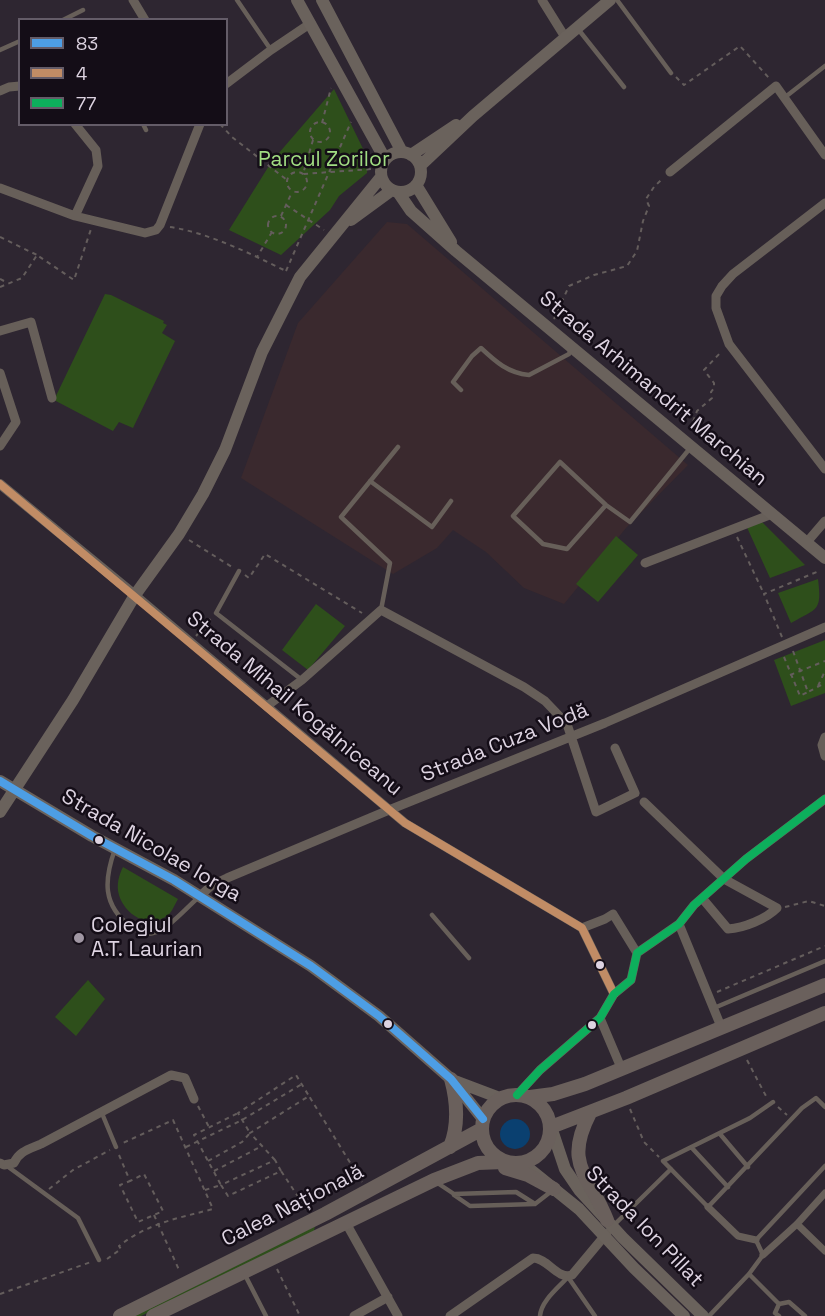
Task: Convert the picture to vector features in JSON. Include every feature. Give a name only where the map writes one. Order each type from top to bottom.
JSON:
[{"type":"main road","points":[[297,0],[357,109],[382,168],[387,187],[405,192],[416,185],[421,175],[420,166],[407,154],[322,0]]},
{"type":"main road","points":[[420,166],[473,116],[610,0]]},
{"type":"main road","points":[[0,812],[73,700],[135,595],[179,534],[203,494],[225,450],[262,352],[300,277],[336,232],[390,155],[407,154],[473,116]]},
{"type":"main road","name":"Strada Arhimandrit Marchian","points":[[416,185],[456,251]]},
{"type":"main road","points":[[336,232],[395,191]]},
{"type":"main road","name":"Strada Arhimandrit Marchian","points":[[395,191],[411,211],[456,251],[825,558]]},
{"type":"main road","name":"Strada Nicolae Iorga","points":[[0,781],[200,896],[311,966],[379,1016],[451,1079],[483,1124]]},
{"type":"main road","points":[[523,1096],[538,1102],[545,1109],[551,1127],[550,1136],[540,1154],[532,1160],[522,1163],[504,1162],[488,1149],[483,1124],[487,1111],[501,1098],[562,1092],[622,1070],[825,986]]},
{"type":"main road","points":[[551,1127],[590,1113],[825,1012]]},
{"type":"main road","points":[[450,1147],[454,1138],[456,1113],[456,1097],[451,1079]]},
{"type":"main road","name":"Strada Nicolae Iorga","points":[[451,1079],[501,1098]]},
{"type":"main road","points":[[590,1113],[584,1125],[577,1155],[580,1167],[610,1223]]},
{"type":"main road","name":"Calea Națională","points":[[120,1316],[368,1192],[450,1147],[483,1124]]},
{"type":"main road","name":"Strada Ion Pillat","points":[[551,1127],[564,1169],[580,1191],[703,1316]]},
{"type":"main road","name":"Calea Națională","points":[[153,1316],[434,1180],[478,1163],[504,1162]]},
{"type":"main road","name":"Strada Ion Pillat","points":[[522,1163],[579,1209],[684,1316]]},
{"type":"main road","points":[[461,1169],[490,1167],[511,1169],[528,1174],[554,1190]]},
{"type":"street","points":[[133,0],[144,18]]},
{"type":"street","points":[[542,0],[565,37]]},
{"type":"street","points":[[228,82],[311,23]]},
{"type":"street","points":[[0,92],[9,87],[18,86]]},
{"type":"street","points":[[670,172],[776,86],[825,155]]},
{"type":"street","points":[[75,216],[98,166],[96,150],[77,126]]},
{"type":"street","points":[[0,188],[75,216],[145,233],[156,230],[199,126]]},
{"type":"street","points":[[825,203],[733,273],[716,296],[716,309],[729,344],[825,469]]},
{"type":"street","points":[[0,331],[31,322],[52,398]]},
{"type":"street","points":[[0,373],[16,422],[0,446]]},
{"type":"street","name":"Strada Mihail Kogălniceanu","points":[[0,484],[405,823],[582,928]]},
{"type":"street","points":[[645,563],[772,513]]},
{"type":"street","points":[[807,542],[825,521]]},
{"type":"street","points":[[267,706],[302,680],[381,610],[524,687],[545,701],[560,715],[567,724],[596,812],[635,793],[615,748]]},
{"type":"street","name":"Strada Cuza Vodă","points":[[200,896],[212,885],[227,878],[825,627]]},
{"type":"street","points":[[825,737],[822,745],[825,756]]},
{"type":"street","points":[[523,1096],[540,1070],[600,1017],[614,994],[631,980],[637,953],[679,924],[702,898],[746,859],[825,799]]},
{"type":"street","points":[[644,802],[724,879],[777,908],[771,915],[736,929],[728,929],[702,898]]},
{"type":"street","points":[[614,994],[582,928],[605,920],[614,914],[637,953]]},
{"type":"street","points":[[679,924],[722,1029]]},
{"type":"street","points":[[600,1017],[622,1070]]},
{"type":"street","points":[[2,1164],[14,1163],[17,1156],[24,1151],[171,1075],[184,1078],[194,1099]]},
{"type":"street","points":[[763,1256],[825,1193]]},
{"type":"street","points":[[708,1207],[738,1236],[756,1240]]},
{"type":"street","points":[[346,1223],[399,1316]]},
{"type":"street","points":[[450,1316],[461,1313],[533,1258],[539,1258],[568,1277],[577,1272],[604,1236],[610,1223]]},
{"type":"street","points":[[797,1224],[825,1251]]},
{"type":"street","points":[[354,1316],[388,1297]]},
{"type":"lane","points":[[237,0],[271,50]]},
{"type":"lane","points":[[617,0],[671,73]]},
{"type":"lane","points":[[67,18],[83,10]]},
{"type":"lane","points":[[576,27],[624,87]]},
{"type":"lane","points":[[0,50],[18,42]]},
{"type":"lane","points":[[784,98],[825,66]]},
{"type":"lane","points":[[461,390],[453,382],[472,356],[481,348],[508,370],[530,375],[569,354],[571,348]]},
{"type":"lane","points":[[381,610],[390,563],[341,517],[398,447]]},
{"type":"lane","points":[[606,505],[567,549],[543,544],[513,516],[560,462],[606,505],[630,522],[691,447]]},
{"type":"lane","points":[[370,481],[432,527],[451,501]]},
{"type":"lane","points":[[238,572],[216,613],[302,680]]},
{"type":"lane","points":[[115,849],[108,871],[109,896],[118,916],[135,929],[149,934],[160,931],[200,896]]},
{"type":"lane","points":[[432,915],[469,958]]},
{"type":"lane","points":[[714,1008],[825,961]]},
{"type":"lane","points":[[773,1102],[750,1118],[663,1161],[708,1207],[802,1108],[816,1098],[825,1107]]},
{"type":"lane","points":[[101,1111],[116,1147]]},
{"type":"lane","points":[[720,1134],[748,1167]]},
{"type":"lane","points":[[692,1148],[728,1187]]},
{"type":"lane","points":[[2,1164],[78,1218],[101,1261]]},
{"type":"lane","points":[[709,1316],[763,1256],[756,1240],[825,1166]]},
{"type":"lane","points":[[610,1223],[671,1169]]},
{"type":"lane","points":[[434,1180],[470,1206],[535,1204],[554,1190]]},
{"type":"lane","points":[[454,1194],[516,1192],[535,1204]]},
{"type":"lane","points":[[244,1272],[266,1316]]},
{"type":"lane","points":[[749,1274],[779,1304]]},
{"type":"lane","points":[[540,1316],[540,1310],[545,1303],[568,1277],[595,1316]]},
{"type":"lane","points":[[779,1304],[789,1302],[805,1316]]},
{"type":"lane","points":[[779,1304],[775,1313],[779,1316]]},
{"type":"path","points":[[671,73],[684,85],[740,46],[776,86]]},
{"type":"path","points":[[322,123],[331,88]]},
{"type":"path","points":[[286,271],[357,109]]},
{"type":"path","points":[[315,123],[322,123],[329,129],[328,138],[319,142],[314,140],[310,134],[315,123]]},
{"type":"path","points":[[222,126],[232,137],[287,180],[292,191],[299,192],[305,189],[307,179],[303,174]]},
{"type":"path","points":[[303,174],[314,140]]},
{"type":"path","points":[[287,180],[293,173],[382,168]]},
{"type":"path","points":[[549,329],[568,286],[594,275],[627,266],[633,260],[638,251],[643,221],[649,206],[646,199],[654,187],[670,172]]},
{"type":"path","points":[[281,216],[292,191]]},
{"type":"path","points":[[286,205],[307,220],[336,232]]},
{"type":"path","points":[[274,216],[281,216],[286,220],[286,229],[281,233],[272,232],[268,228],[269,220],[274,216]]},
{"type":"path","points":[[0,237],[37,255],[74,280],[94,220]]},
{"type":"path","points":[[160,225],[189,230],[228,243],[300,277]]},
{"type":"path","points":[[257,257],[272,232]]},
{"type":"path","points":[[0,287],[22,279],[37,255]]},
{"type":"path","points":[[0,279],[10,284]]},
{"type":"path","points":[[690,430],[697,411],[712,398],[714,383],[704,370],[729,344]]},
{"type":"path","points":[[732,528],[786,645],[793,651],[807,692]]},
{"type":"path","points":[[179,534],[249,578],[265,554],[372,620]]},
{"type":"path","points":[[764,594],[819,571]]},
{"type":"path","points":[[191,642],[216,613]]},
{"type":"path","points":[[783,655],[800,696],[825,683]]},
{"type":"path","points":[[790,675],[825,661]]},
{"type":"path","points":[[818,686],[825,671]]},
{"type":"path","points":[[777,908],[808,901],[825,906]]},
{"type":"path","points":[[709,996],[825,946]]},
{"type":"path","points":[[742,1048],[766,1097],[792,1119]]},
{"type":"path","points":[[281,1171],[228,1196],[194,1135],[238,1113],[296,1075],[368,1192]]},
{"type":"path","points":[[186,1147],[242,1120],[302,1084]]},
{"type":"path","points":[[208,1161],[242,1142],[250,1133],[309,1096]]},
{"type":"path","points":[[194,1099],[209,1127]]},
{"type":"path","points":[[630,1109],[644,1142],[663,1161]]},
{"type":"path","points":[[238,1113],[250,1133],[274,1160],[314,1220]]},
{"type":"path","points":[[0,1294],[94,1261],[101,1261],[121,1249],[119,1246],[127,1240],[157,1223],[213,1209],[173,1120],[74,1170],[44,1192]]},
{"type":"path","points":[[214,1171],[262,1146]]},
{"type":"path","points":[[116,1147],[130,1181]]},
{"type":"path","points":[[205,1190],[274,1160]]},
{"type":"path","points":[[144,1174],[163,1211],[138,1222],[120,1185],[130,1181],[144,1174]]},
{"type":"path","points":[[154,1215],[186,1284]]},
{"type":"path","points":[[272,1258],[300,1316]]},
{"type":"shaded area","points":[[387,222],[407,224],[688,465],[626,528],[564,604],[524,588],[486,552],[453,530],[437,548],[393,574],[241,478],[298,323]]},
{"type":"green space","name":"Parcul Zorilor","points":[[334,89],[368,159],[367,173],[339,196],[330,210],[281,255],[229,230],[272,161]]},
{"type":"green space","points":[[105,294],[164,321],[163,323],[167,325],[162,333],[175,341],[133,428],[119,422],[113,431],[54,400]]},
{"type":"green space","points":[[758,518],[805,565],[770,578],[745,523]]},
{"type":"green space","points":[[616,536],[638,555],[598,602],[576,584]]},
{"type":"green space","points":[[818,579],[819,597],[816,607],[791,623],[778,593]]},
{"type":"green space","points":[[316,604],[345,626],[308,670],[282,650]]},
{"type":"green space","points":[[825,640],[825,693],[791,706],[774,660]]},
{"type":"green space","points":[[123,867],[178,899],[169,914],[161,919],[146,921],[127,909],[119,895],[118,888]]},
{"type":"green space","points":[[88,980],[105,999],[76,1036],[55,1017]]},
{"type":"green space","points":[[315,1226],[314,1231],[141,1316],[130,1316]]},
{"type":"water","points":[[515,1119],[525,1124],[530,1134],[525,1144],[515,1149],[505,1144],[500,1134],[505,1124]]},
{"type":"transit line","name":"4","points":[[0,484],[405,823],[582,928],[614,994]]},
{"type":"transit line","name":"83","points":[[0,781],[92,836],[174,880],[311,966],[379,1016],[451,1079],[483,1119]]},
{"type":"transit line","name":"77","points":[[517,1095],[540,1070],[600,1018],[614,994],[631,980],[637,953],[679,924],[694,905],[746,859],[825,799]]},
{"type":"place","name":"Colegiul A.T. Laurian","points":[[79,938]]}]
